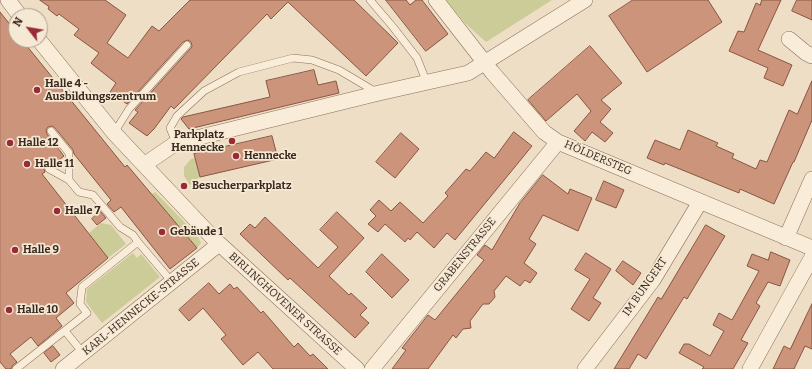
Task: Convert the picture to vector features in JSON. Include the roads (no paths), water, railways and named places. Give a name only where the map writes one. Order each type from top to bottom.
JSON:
[{"type":"street","name":"HÖLDERSTEG","points":[[436,0],[485,63],[544,132],[558,142],[812,248]]},
{"type":"street","points":[[144,165],[176,143],[379,93],[468,73],[584,0]]},
{"type":"street","points":[[789,39],[812,56]]},
{"type":"street","name":"BIRLINGHOVENER STRASSE","points":[[45,48],[114,133],[220,244],[357,369]]},
{"type":"street","name":"GRABENSTRASSE","points":[[372,369],[558,142]]},
{"type":"street","points":[[786,238],[812,179]]},
{"type":"street","name":"IM BUNGERT","points":[[585,369],[653,280],[700,202]]},
{"type":"street","name":"KARL-HENNECKE-STRASSE","points":[[62,369],[220,244]]},
{"type":"street","points":[[750,369],[812,257]]},
{"type":"lane","points":[[370,0],[417,58],[427,83]]},
{"type":"lane","points":[[114,133],[129,109],[187,45]]},
{"type":"lane","points":[[176,143],[170,128],[178,116],[204,91],[239,72],[293,58],[312,60],[339,70],[379,93]]},
{"type":"lane","points":[[51,131],[69,153],[70,180]]},
{"type":"lane","points":[[49,168],[70,180],[79,192],[92,195],[120,227],[133,235],[173,282]]},
{"type":"lane","points":[[16,369],[87,313],[80,304],[82,287],[138,242]]},
{"type":"lane","points":[[64,332],[83,353]]},
{"type":"place","name":"Halle 4 - Ausbildungszentrum","points":[[37,90]]},
{"type":"place","name":"Parkplatz Hennecke","points":[[232,141]]},
{"type":"place","name":"Halle 12","points":[[10,143]]},
{"type":"place","name":"Hennecke","points":[[236,156]]},
{"type":"place","name":"Halle 11","points":[[27,164]]},
{"type":"place","name":"Besucherparkplatz","points":[[184,186]]},
{"type":"place","name":"Halle 7","points":[[57,211]]},
{"type":"place","name":"Gebäude 1","points":[[162,232]]},
{"type":"place","name":"Halle 9","points":[[15,250]]},
{"type":"place","name":"Halle 10","points":[[9,310]]}]
